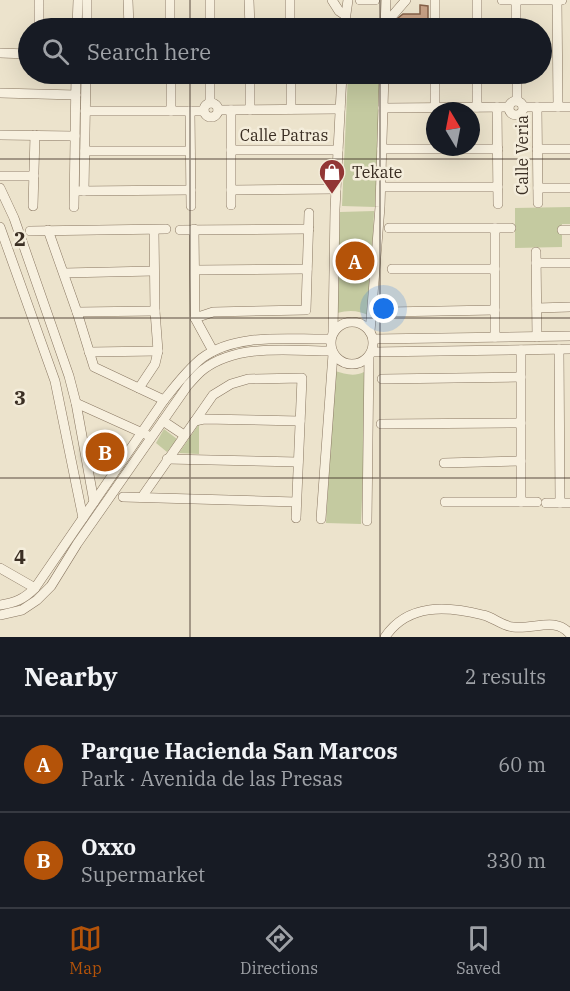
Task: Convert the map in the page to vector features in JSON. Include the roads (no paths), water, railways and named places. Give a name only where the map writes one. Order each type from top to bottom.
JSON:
[{"type":"street","points":[[39,0],[39,18]]},
{"type":"street","points":[[77,18],[78,0]]},
{"type":"street","points":[[87,0],[87,18]]},
{"type":"street","points":[[129,0],[129,18]]},
{"type":"street","points":[[170,0],[170,18]]},
{"type":"street","points":[[210,0],[210,18]]},
{"type":"street","points":[[249,0],[250,18]]},
{"type":"street","points":[[290,0],[290,18]]},
{"type":"street","points":[[332,0],[345,15]]},
{"type":"street","points":[[345,18],[348,0]]},
{"type":"street","points":[[360,0],[375,0]]},
{"type":"street","points":[[386,0],[386,18]]},
{"type":"street","points":[[392,18],[406,0]]},
{"type":"street","points":[[435,0],[435,18]]},
{"type":"street","points":[[477,0],[477,18]]},
{"type":"street","points":[[502,0],[562,0]]},
{"type":"street","points":[[516,0],[516,18]]},
{"type":"street","points":[[557,0],[558,107]]},
{"type":"street","points":[[0,54],[18,54]]},
{"type":"street","points":[[76,84],[75,136],[79,191]]},
{"type":"street","points":[[74,207],[79,191],[85,151],[86,84]]},
{"type":"street","points":[[171,84],[171,111]]},
{"type":"street","points":[[209,84],[207,107],[208,116],[212,117],[218,110],[340,109]]},
{"type":"street","points":[[250,84],[250,110]]},
{"type":"street","points":[[291,84],[291,109]]},
{"type":"street","points":[[321,519],[332,353],[341,84]]},
{"type":"street","points":[[367,521],[370,354],[381,187],[384,84]]},
{"type":"street","points":[[435,84],[435,102]]},
{"type":"street","points":[[477,84],[477,102]]},
{"type":"street","points":[[518,84],[520,104]]},
{"type":"street","points":[[0,93],[76,95]]},
{"type":"street","points":[[480,107],[509,107],[512,101],[537,107],[570,107]]},
{"type":"street","points":[[85,111],[190,111],[207,107]]},
{"type":"street","points":[[383,108],[426,107]]},
{"type":"street","points":[[497,107],[498,204]]},
{"type":"street","name":"Calle Veria","points":[[537,107],[538,203]]},
{"type":"street","points":[[231,110],[231,205]]},
{"type":"street","points":[[190,111],[191,206]]},
{"type":"street","points":[[0,135],[75,136]]},
{"type":"street","points":[[33,206],[35,135]]},
{"type":"street","points":[[537,149],[570,148]]},
{"type":"street","points":[[382,149],[498,149]]},
{"type":"street","points":[[85,151],[190,150]]},
{"type":"street","name":"Calle Patras","points":[[231,150],[338,150]]},
{"type":"street","points":[[0,176],[34,176]]},
{"type":"street","points":[[381,187],[498,187]]},
{"type":"street","points":[[0,188],[14,218],[69,376],[97,516]]},
{"type":"street","points":[[538,188],[570,188]]},
{"type":"street","points":[[231,190],[336,189]]},
{"type":"street","points":[[79,191],[191,190]]},
{"type":"street","points":[[195,318],[213,312],[306,310],[309,213]]},
{"type":"street","points":[[0,227],[55,381],[86,532]]},
{"type":"street","points":[[389,228],[511,228]]},
{"type":"street","points":[[495,228],[495,337]]},
{"type":"street","points":[[194,229],[195,318],[213,351]]},
{"type":"street","points":[[180,230],[309,229]]},
{"type":"street","points":[[48,230],[94,367],[164,400]]},
{"type":"street","points":[[139,388],[155,364],[158,351],[154,230]]},
{"type":"street","points":[[30,231],[166,230]]},
{"type":"street","points":[[536,252],[537,337]]},
{"type":"street","points":[[536,264],[570,263]]},
{"type":"street","points":[[195,270],[307,268]]},
{"type":"street","points":[[392,269],[495,269]]},
{"type":"street","points":[[63,273],[154,271]]},
{"type":"street","points":[[537,308],[570,307]]},
{"type":"street","points":[[387,312],[495,310]]},
{"type":"street","points":[[77,312],[155,311]]},
{"type":"street","points":[[331,336],[337,327],[351,322],[365,327],[371,336]]},
{"type":"street","points":[[0,605],[15,603],[35,588],[164,400],[186,372],[213,351],[227,346],[261,340],[331,336]]},
{"type":"street","points":[[371,336],[446,338],[570,336]]},
{"type":"street","points":[[446,338],[446,350]]},
{"type":"street","points":[[332,353],[338,361],[354,365],[362,362],[370,354],[446,350],[570,349]]},
{"type":"street","points":[[521,350],[522,502]]},
{"type":"street","points":[[446,502],[565,503],[565,381],[559,350]]},
{"type":"street","points":[[89,352],[158,351]]},
{"type":"street","points":[[0,615],[22,610],[37,600],[51,586],[188,385],[204,369],[220,359],[246,352],[332,353]]},
{"type":"street","points":[[382,379],[521,377]]},
{"type":"street","points":[[142,497],[213,395],[231,384],[248,379],[302,378],[296,518]]},
{"type":"street","points":[[76,403],[152,438]]},
{"type":"street","points":[[195,421],[204,419],[300,421]]},
{"type":"street","points":[[163,421],[184,435]]},
{"type":"street","points":[[381,424],[521,423]]},
{"type":"street","points":[[167,459],[298,462]]},
{"type":"street","points":[[444,463],[521,461]]},
{"type":"street","points":[[123,497],[296,502]]},
{"type":"street","points":[[0,568],[35,588]]},
{"type":"street","points":[[0,578],[11,576]]},
{"type":"street","points":[[385,637],[398,623],[429,608],[482,615],[514,627],[557,625],[564,627],[570,634]]},
{"type":"place","name":"Tekate","points":[[332,195]]},
{"type":"place","name":"Parque Hacienda San Marcos","points":[[355,261]]},
{"type":"place","name":"Oxxo","points":[[105,452]]}]
